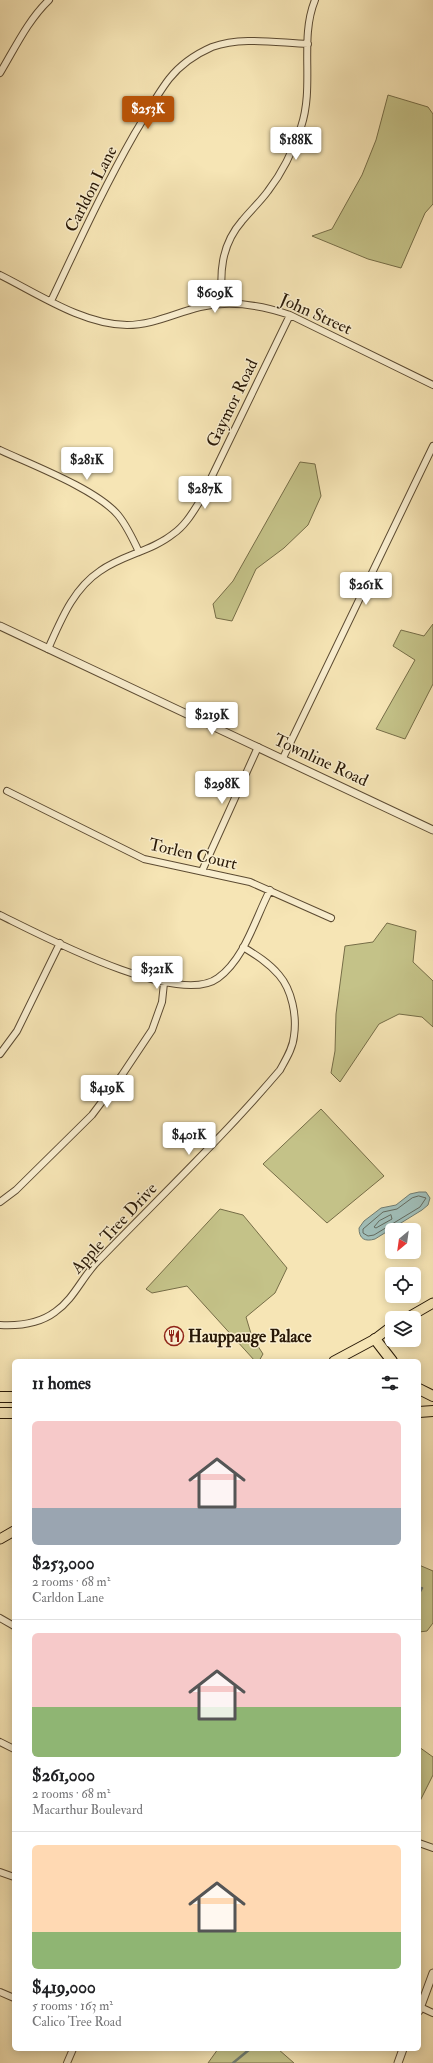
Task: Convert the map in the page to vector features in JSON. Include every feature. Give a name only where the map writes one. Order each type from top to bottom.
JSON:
[{"type":"highway","points":[[376,1339],[391,1359]]},
{"type":"highway","points":[[421,1390],[433,1396]]},
{"type":"highway","points":[[421,1396],[433,1396]]},
{"type":"highway","points":[[0,1397],[12,1397]]},
{"type":"highway","points":[[421,1412],[433,1411]]},
{"type":"highway","points":[[0,1413],[12,1413]]},
{"type":"main road","points":[[419,1311],[433,1303]]},
{"type":"main road","points":[[338,1359],[376,1339],[385,1332]]},
{"type":"main road","points":[[0,1539],[12,1533]]},
{"type":"street","points":[[0,73],[27,27],[41,7],[50,0]]},
{"type":"street","points":[[222,304],[220,282],[225,250],[240,222],[268,191],[278,175],[302,125],[310,24],[315,0]]},
{"type":"street","name":"Carldon Lane","points":[[51,301],[104,190],[126,149],[169,78],[195,56],[214,47],[234,42],[308,44]]},
{"type":"street","name":"John Street","points":[[0,275],[88,318],[108,324],[146,324],[201,307],[222,304],[254,304],[290,315],[433,385]]},
{"type":"street","name":"Gaymor Road","points":[[48,648],[72,600],[84,584],[100,571],[174,534],[189,517],[200,501],[290,315]]},
{"type":"street","points":[[283,758],[433,446]]},
{"type":"street","points":[[0,450],[90,493],[106,503],[126,526],[139,552]]},
{"type":"street","name":"Townline Road","points":[[0,626],[258,748],[283,758],[433,830]]},
{"type":"street","points":[[202,871],[258,748]]},
{"type":"street","name":"Torlen Court","points":[[7,791],[144,859],[250,882],[331,918]]},
{"type":"street","points":[[0,914],[110,966],[164,983],[206,983],[217,979],[229,968],[243,947],[270,890]]},
{"type":"street","points":[[0,1054],[17,1031],[60,943]]},
{"type":"street","name":"Apple Tree Drive","points":[[0,1326],[17,1326],[44,1319],[56,1312],[71,1296],[92,1267],[189,1168],[280,1070],[290,1052],[294,1036],[294,1013],[289,992],[280,976],[264,960],[243,947]]},
{"type":"street","points":[[0,1202],[16,1190],[92,1115],[152,1030],[162,1002],[164,983]]},
{"type":"street","points":[[0,1618],[12,1625]]},
{"type":"street","points":[[0,1742],[12,1748]]},
{"type":"street","points":[[421,1844],[433,1848]]},
{"type":"street","points":[[0,1872],[12,1876]]},
{"type":"street","points":[[421,2006],[433,1973]]},
{"type":"street","points":[[0,1992],[12,1997]]},
{"type":"street","points":[[421,2009],[433,2013]]},
{"type":"street","points":[[67,2063],[72,2051]]},
{"type":"street","points":[[398,2063],[402,2051]]},
{"type":"shaded area","points":[[388,95],[428,107],[433,114],[433,204],[425,213],[401,268],[368,259],[312,236],[332,229],[362,175],[376,140]]},
{"type":"shaded area","points":[[300,462],[315,464],[321,496],[308,525],[284,548],[256,569],[232,621],[216,618],[213,604],[233,581]]},
{"type":"shaded area","points":[[433,624],[433,684],[405,739],[376,729],[415,660],[393,646],[401,630],[424,636]]},
{"type":"shaded area","points":[[387,923],[416,931],[413,962],[433,981],[433,1027],[422,1017],[399,1014],[379,1024],[340,1082],[331,1073],[335,1051],[336,1014],[345,946],[373,942]]},
{"type":"shaded area","points":[[321,1109],[384,1176],[327,1223],[263,1164]]},
{"type":"shaded area","points":[[220,1209],[243,1215],[287,1268],[275,1293],[246,1317],[252,1337],[263,1354],[260,1359],[253,1359],[187,1286],[152,1293],[146,1289]]},
{"type":"shaded area","points":[[421,1566],[433,1571],[433,1623],[427,1631],[421,1632]]},
{"type":"shaded area","points":[[421,1748],[433,1757],[433,1775],[421,1799]]},
{"type":"shaded area","points":[[217,2051],[280,2051],[294,2063],[208,2063]]},
{"type":"water","points":[[426,1192],[430,1198],[428,1205],[401,1223],[385,1223],[385,1233],[375,1239],[366,1240],[361,1237],[359,1228],[364,1221],[381,1208],[396,1205],[410,1194]]},
{"type":"waterway","points":[[233,2063],[248,2051]]},
{"type":"place","name":"Hauppauge Palace","points":[[174,1336]]}]
